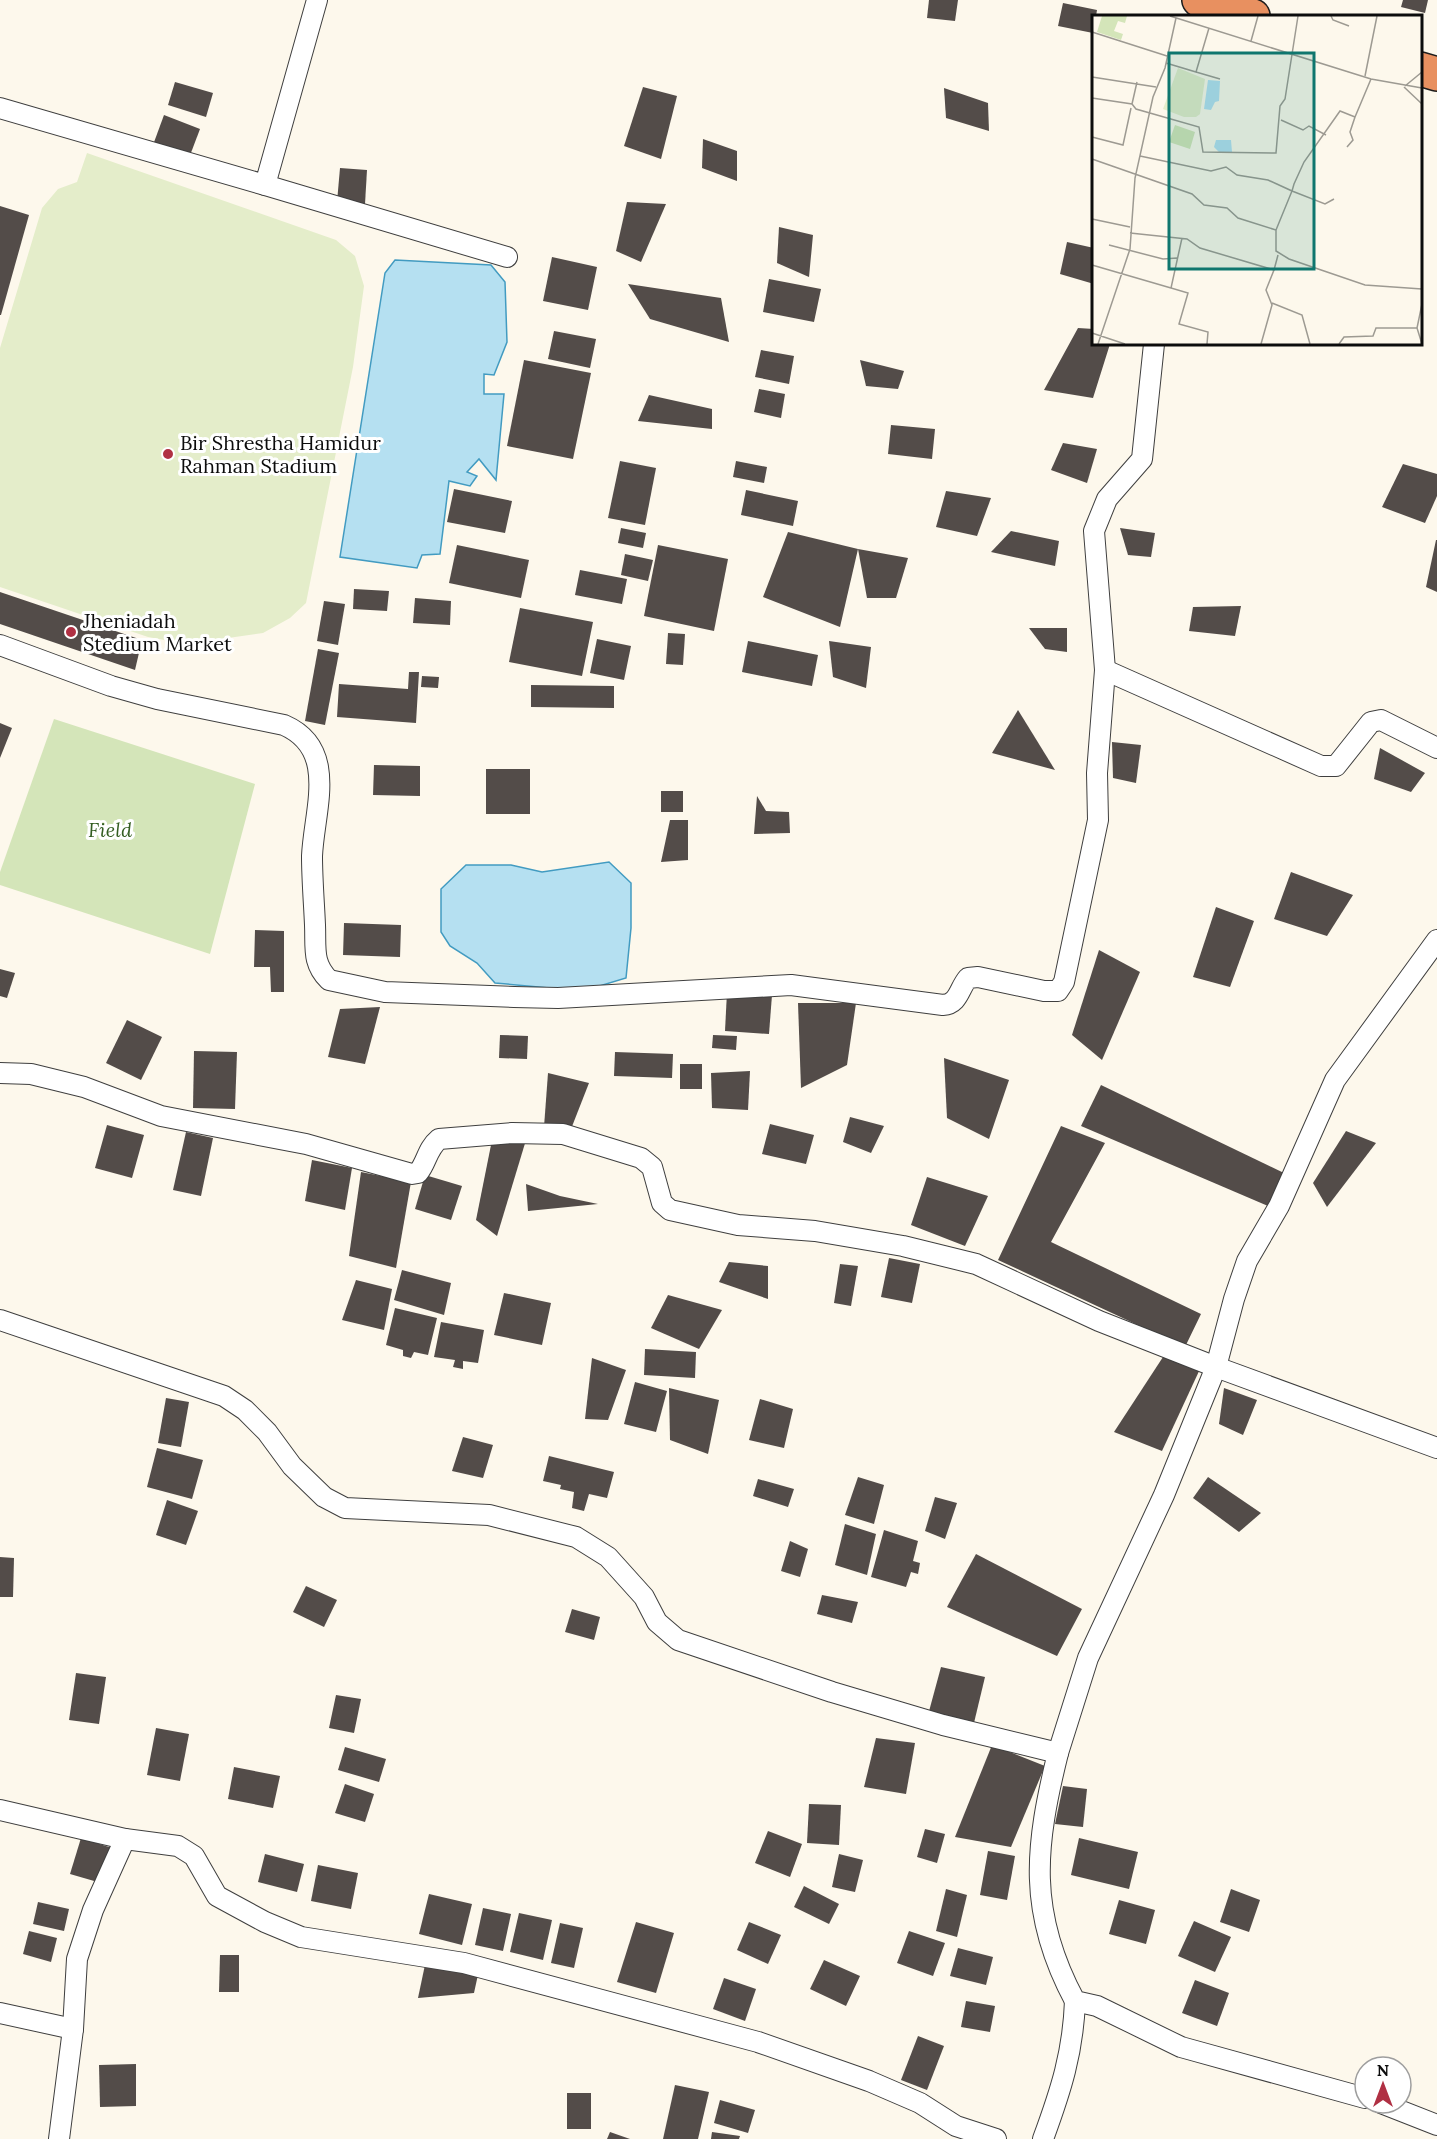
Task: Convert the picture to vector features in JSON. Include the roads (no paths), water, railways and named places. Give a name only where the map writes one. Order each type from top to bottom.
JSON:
[{"type":"highway","points":[[1422,70],[1437,74]]},
{"type":"street","points":[[265,185],[317,0]]},
{"type":"street","points":[[0,108],[507,257]]},
{"type":"street","points":[[0,645],[134,693],[194,708],[284,725],[299,732],[316,754],[321,787],[315,814],[312,857],[319,970],[329,980],[385,992],[514,998],[558,998],[791,985],[943,1005],[956,1000],[968,978],[978,977],[1044,991],[1058,991],[1064,982],[1098,820],[1097,772],[1105,670],[1094,531],[1107,500],[1142,459],[1154,345]]},
{"type":"street","points":[[1105,670],[1321,766],[1336,766],[1346,757],[1371,722],[1381,720],[1437,748]]},
{"type":"street","points":[[1043,2139],[1068,2069],[1074,2034],[1075,2001],[1059,1967],[1038,1888],[1042,1821],[1058,1753],[1088,1658],[1164,1495],[1216,1367],[1234,1299],[1247,1262],[1279,1206],[1335,1080],[1437,940]]},
{"type":"street","points":[[0,1072],[31,1074],[84,1087],[161,1116],[306,1144],[412,1174],[418,1173],[424,1166],[430,1146],[438,1139],[512,1132],[563,1134],[641,1158],[652,1167],[662,1203],[670,1210],[738,1224],[815,1231],[903,1246],[976,1264],[1099,1321],[1216,1367],[1437,1448]]},
{"type":"street","points":[[0,1320],[225,1396],[245,1410],[267,1432],[292,1466],[324,1497],[345,1508],[489,1515],[576,1538],[609,1557],[644,1597],[657,1622],[678,1640],[765,1671],[943,1725],[1058,1753]]},
{"type":"street","points":[[0,1810],[125,1839],[178,1846],[194,1856],[209,1887],[217,1896],[265,1922],[301,1936],[464,1963],[758,2042],[869,2081],[920,2103],[956,2126],[996,2139]]},
{"type":"street","points":[[58,2139],[73,2029],[77,1959],[93,1911],[125,1839]]},
{"type":"street","points":[[1075,2001],[1097,2006],[1182,2047],[1353,2095]]},
{"type":"street","points":[[0,2013],[73,2029]]},
{"type":"street","points":[[1413,2115],[1437,2124]]},
{"type":"water","points":[[395,260],[491,265],[505,282],[507,342],[494,375],[484,374],[484,394],[504,394],[496,480],[479,459],[467,472],[477,476],[470,486],[449,481],[440,554],[422,555],[417,568],[340,557],[385,273]]},
{"type":"water","points":[[609,862],[631,883],[631,928],[626,978],[583,991],[495,983],[477,963],[450,946],[441,932],[441,889],[466,865],[511,865],[542,872]]},
{"type":"place","name":"Bir Shrestha Hamidur Rahman Stadium","points":[[168,454]]},
{"type":"place","name":"Jheniadah Stedium Market","points":[[71,632]]},
{"type":"park label","name":"Field","points":[[110,829]]}]
